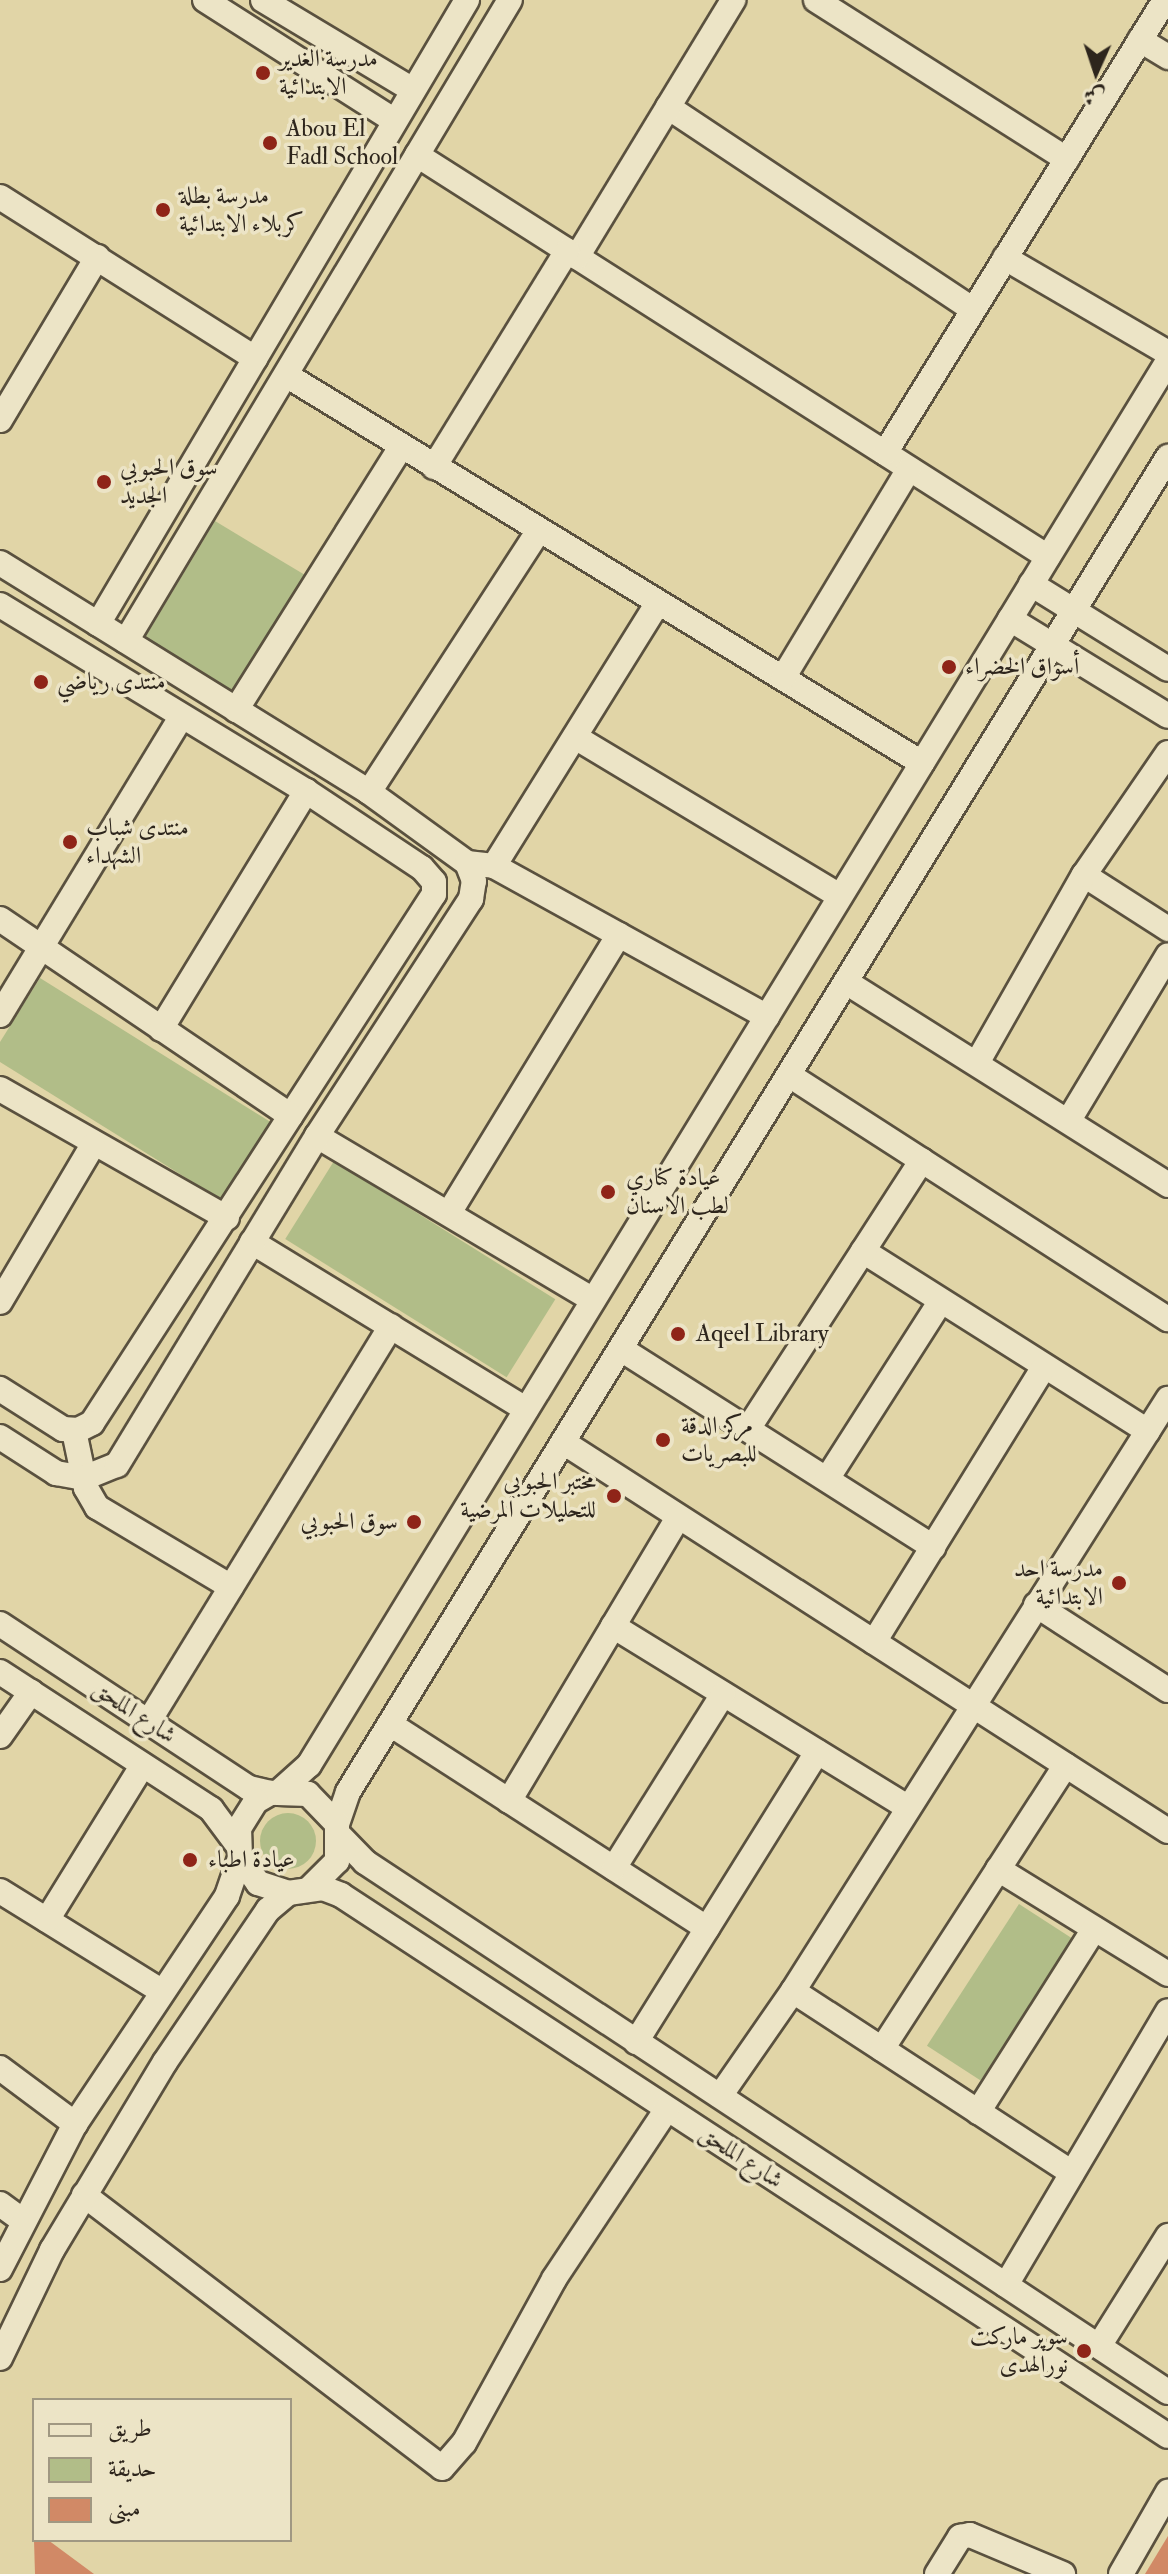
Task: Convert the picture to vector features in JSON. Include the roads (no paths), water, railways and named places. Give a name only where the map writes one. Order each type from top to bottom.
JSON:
[{"type":"street","points":[[205,0],[395,121]]},
{"type":"street","points":[[263,0],[413,90]]},
{"type":"street","points":[[98,624],[467,0]]},
{"type":"street","points":[[126,641],[510,0]]},
{"type":"street","points":[[434,467],[668,107],[733,0]]},
{"type":"street","points":[[816,0],[1067,159]]},
{"type":"street","points":[[885,453],[1163,1]]},
{"type":"street","points":[[1140,40],[1168,57]]},
{"type":"street","points":[[668,107],[973,310]]},
{"type":"street","points":[[417,155],[1048,557]]},
{"type":"street","points":[[0,197],[255,358]]},
{"type":"street","points":[[4,404],[97,257]]},
{"type":"street","points":[[1005,258],[1168,353]]},
{"type":"street","points":[[0,2269],[22,2220],[75,2124],[227,1896],[245,1813],[309,1765],[1168,361]]},
{"type":"street","points":[[286,375],[922,763]]},
{"type":"street","points":[[236,710],[401,447]]},
{"type":"street","points":[[0,2358],[84,2195],[173,2049],[268,1910],[337,1861],[342,1802],[1168,457]]},
{"type":"street","points":[[783,678],[909,469]]},
{"type":"street","points":[[369,792],[539,530]]},
{"type":"street","points":[[0,563],[369,792],[467,863],[494,866],[767,1017]]},
{"type":"street","points":[[1031,584],[1168,669]]},
{"type":"street","points":[[494,866],[658,603]]},
{"type":"street","points":[[0,605],[306,791],[422,868],[434,882],[430,907],[227,1218],[100,1411],[88,1426],[74,1431]]},
{"type":"street","points":[[1010,619],[1168,716]]},
{"type":"street","points":[[0,1015],[181,717]]},
{"type":"street","points":[[575,737],[840,896]]},
{"type":"street","points":[[977,1063],[1084,875],[1168,753]]},
{"type":"street","points":[[161,1029],[306,791]]},
{"type":"street","points":[[434,882],[467,863]]},
{"type":"street","points":[[0,1437],[56,1473],[84,1478],[117,1465],[317,1136],[471,899],[474,881],[467,863]]},
{"type":"street","points":[[1084,875],[1168,929]]},
{"type":"street","points":[[0,919],[291,1116]]},
{"type":"street","points":[[449,1213],[619,935]]},
{"type":"street","points":[[1069,1120],[1168,955]]},
{"type":"street","points":[[846,982],[1166,1180]]},
{"type":"street","points":[[789,1075],[1168,1319]]},
{"type":"street","points":[[0,1089],[93,1145],[227,1218]]},
{"type":"street","points":[[317,1136],[593,1300]]},
{"type":"street","points":[[0,1302],[93,1145]]},
{"type":"street","points":[[748,1429],[922,1160]]},
{"type":"street","points":[[252,1242],[526,1409]]},
{"type":"street","points":[[863,1251],[1148,1431]]},
{"type":"street","points":[[827,1479],[941,1301]]},
{"type":"street","points":[[149,1721],[391,1326]]},
{"type":"street","points":[[621,1349],[933,1547]]},
{"type":"street","points":[[874,1642],[1044,1367]]},
{"type":"street","points":[[0,1389],[74,1431],[84,1478],[97,1507],[231,1587]]},
{"type":"street","points":[[720,2096],[793,1991],[1168,1399]]},
{"type":"street","points":[[563,1442],[1168,1831]]},
{"type":"street","points":[[509,1801],[678,1517]]},
{"type":"street","points":[[1036,1605],[1168,1690]]},
{"type":"street","name":"شارع الملحق","points":[[0,1624],[249,1788],[275,1792]]},
{"type":"street","points":[[613,1626],[907,1807]]},
{"type":"street","name":"شارع الملحق","points":[[0,1672],[211,1809],[238,1851]]},
{"type":"street","points":[[0,1736],[31,1692]]},
{"type":"street","points":[[614,1868],[723,1694]]},
{"type":"street","points":[[390,1724],[707,1928]]},
{"type":"street","points":[[636,2042],[817,1752]]},
{"type":"street","points":[[882,2049],[1066,1765]]},
{"type":"street","points":[[47,1920],[142,1766]]},
{"type":"street","points":[[275,1792],[294,1790],[320,1801],[338,1830]]},
{"type":"street","name":"شارع الملحق","points":[[338,1830],[355,1855],[1168,2392]]},
{"type":"street","points":[[238,1851],[258,1883],[299,1890]]},
{"type":"street","points":[[998,1869],[1168,1974]]},
{"type":"street","name":"شارع الملحق","points":[[299,1890],[341,1895],[1168,2436]]},
{"type":"street","points":[[0,1891],[161,1991]]},
{"type":"street","points":[[978,2112],[1094,1929]]},
{"type":"street","points":[[793,1991],[1072,2173]]},
{"type":"street","points":[[1006,2285],[1168,2011]]},
{"type":"street","points":[[0,2068],[75,2124]]},
{"type":"street","points":[[84,2195],[442,2468],[464,2443],[554,2279],[667,2109]]},
{"type":"street","points":[[0,2204],[22,2220]]},
{"type":"street","points":[[1099,2346],[1167,2239]]},
{"type":"street","points":[[1121,2574],[1168,2492]]},
{"type":"street","points":[[937,2574],[960,2537],[970,2535],[1063,2574]]},
{"type":"place","name":"مدرسة الغدير الابتدائية","points":[[263,73]]},
{"type":"place","name":"Abou El Fadl School","points":[[270,143]]},
{"type":"place","name":"مدرسة بطلة كربلاء الابتدائية","points":[[163,210]]},
{"type":"place","name":"سوق الحبوبي الجديد","points":[[104,482]]},
{"type":"place","name":"أسواق الخضراء","points":[[949,667]]},
{"type":"place","name":"منتدى رياضي","points":[[41,682]]},
{"type":"place","name":"منتدى شباب الشهداء","points":[[70,842]]},
{"type":"place","name":"عيادة كناري لطب الاسنان","points":[[608,1192]]},
{"type":"place","name":"Aqeel Library","points":[[678,1334]]},
{"type":"place","name":"مركز الدقة للبصريات","points":[[663,1440]]},
{"type":"place","name":"مختبر الحبوبي للتحليلات المرضية","points":[[614,1496]]},
{"type":"place","name":"سوق الحبوبي","points":[[414,1522]]},
{"type":"place","name":"مدرسة احد الابتدائية","points":[[1119,1583]]},
{"type":"place","name":"عيادة اطباء","points":[[190,1860]]},
{"type":"place","name":"سوپر مارکت نورالهدی","points":[[1084,2351]]}]
